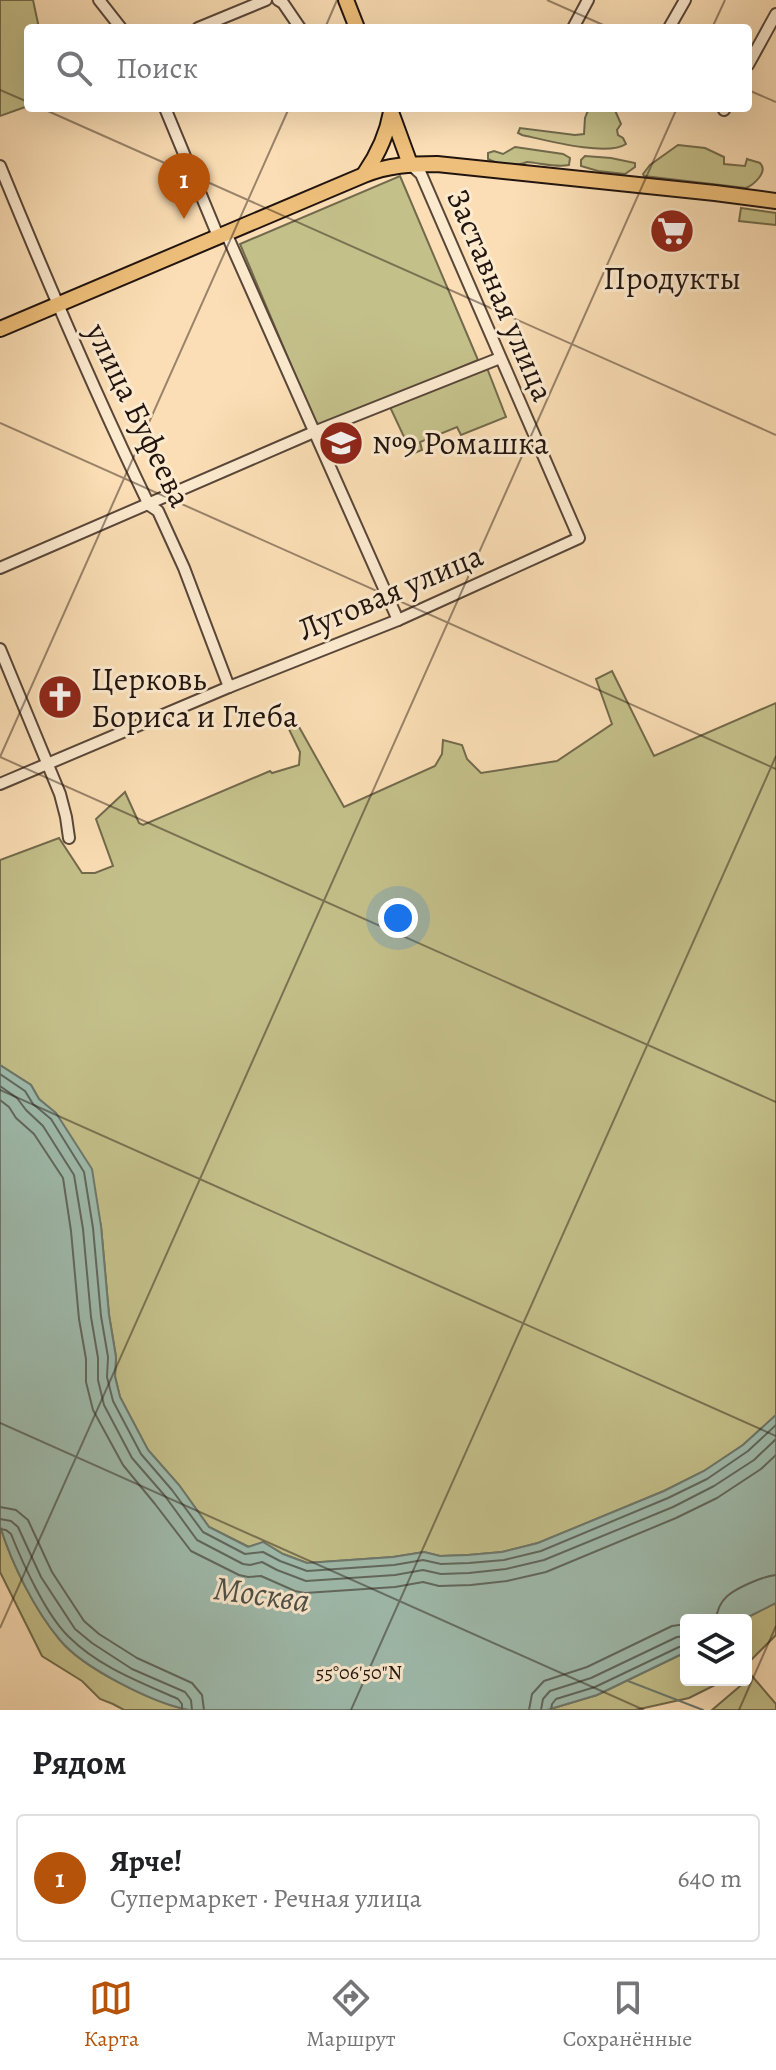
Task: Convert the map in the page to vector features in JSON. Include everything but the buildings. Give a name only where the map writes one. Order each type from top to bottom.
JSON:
[{"type":"main road","points":[[346,0],[355,24]]},
{"type":"main road","points":[[364,175],[386,135],[390,112]]},
{"type":"main road","points":[[391,112],[410,164]]},
{"type":"main road","points":[[397,130],[416,150],[437,164]]},
{"type":"main road","points":[[0,329],[388,167],[437,164],[776,201]]},
{"type":"street","points":[[99,0],[118,24]]},
{"type":"street","points":[[208,24],[266,0]]},
{"type":"street","points":[[575,24],[588,0]]},
{"type":"street","points":[[671,24],[685,0]]},
{"type":"street","points":[[280,1],[297,24]]},
{"type":"street","points":[[752,58],[776,14]]},
{"type":"street","points":[[167,112],[398,620]]},
{"type":"street","name":"Заставная улица","points":[[410,164],[421,174],[579,538]]},
{"type":"street","name":"улица Буфеева","points":[[0,166],[57,305],[149,505],[158,511],[184,568],[229,687]]},
{"type":"street","points":[[0,568],[314,432],[500,358]]},
{"type":"street","name":"Луговая улица","points":[[0,784],[229,687],[398,620],[579,538]]},
{"type":"street","points":[[0,649],[60,794],[69,838]]},
{"type":"shaded area","points":[[0,0],[33,0],[38,24],[24,24],[24,107],[0,116]]},
{"type":"shaded area","points":[[587,112],[616,112],[621,124],[618,135],[626,144],[617,148],[591,148],[518,133],[520,128],[584,134]]},
{"type":"shaded area","points":[[678,145],[705,148],[724,157],[724,164],[745,166],[747,159],[759,163],[763,170],[756,181],[746,188],[644,176],[650,165]]},
{"type":"shaded area","points":[[515,147],[563,154],[570,158],[569,165],[527,162],[508,165],[488,159],[488,153],[503,154]]},
{"type":"shaded area","points":[[585,156],[635,163],[635,167],[625,174],[598,171],[581,166]]},
{"type":"shaded area","points":[[400,176],[478,360],[318,429],[240,244]]},
{"type":"shaded area","points":[[741,208],[776,213],[776,225],[739,221]]},
{"type":"shaded area","points":[[487,368],[506,417],[461,435],[457,427],[420,442],[422,450],[412,454],[390,407]]},
{"type":"shaded area","points":[[612,671],[654,756],[776,703],[776,1415],[743,1445],[704,1471],[664,1491],[538,1543],[502,1552],[468,1555],[440,1556],[424,1552],[307,1563],[263,1542],[249,1547],[209,1527],[179,1485],[148,1450],[120,1397],[96,1203],[56,1114],[39,1099],[31,1085],[0,1065],[0,860],[59,838],[82,873],[95,873],[113,866],[96,819],[125,792],[139,823],[143,825],[270,771],[299,765],[300,752],[286,723],[294,718],[344,807],[435,766],[442,754],[443,740],[462,745],[467,759],[481,773],[557,761],[612,724],[596,679]]},
{"type":"shaded area","points":[[0,1526],[17,1571],[33,1600],[50,1628],[71,1651],[120,1683],[189,1710],[124,1710],[100,1699],[82,1681],[42,1656],[0,1572]]},
{"type":"shaded area","points":[[776,1603],[776,1635],[752,1659],[752,1615]]},
{"type":"shaded area","points":[[680,1655],[680,1686],[713,1686],[689,1698],[635,1710],[547,1710],[597,1695]]},
{"type":"shaded area","points":[[752,1676],[776,1704],[776,1710],[712,1710],[740,1686],[752,1686]]},
{"type":"water","name":"Москва","points":[[0,1065],[31,1085],[39,1099],[56,1113],[92,1169],[116,1357],[115,1377],[120,1397],[148,1450],[179,1485],[209,1527],[248,1547],[263,1542],[307,1563],[424,1552],[440,1556],[468,1555],[502,1552],[538,1543],[664,1491],[704,1471],[743,1445],[776,1415],[776,1603],[752,1615],[680,1614],[680,1655],[597,1695],[547,1710],[189,1710],[174,1706],[101,1673],[60,1640],[17,1571],[0,1526]]},
{"type":"waterway","points":[[628,1681],[703,1710]]},
{"type":"place","name":"Ярче!","points":[[184,219]]},
{"type":"place","name":"Продукты","points":[[672,231]]},
{"type":"place","name":"№9 Ромашка","points":[[341,443]]},
{"type":"place","name":"Церковь Бориса и Глеба","points":[[60,697]]}]
